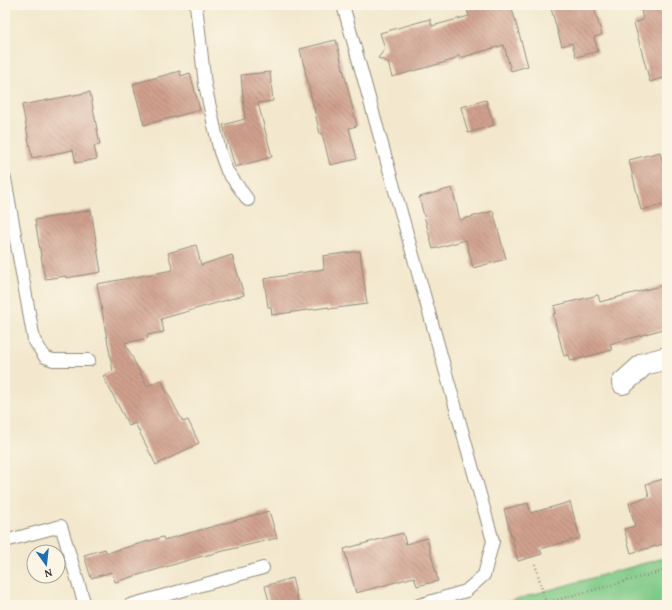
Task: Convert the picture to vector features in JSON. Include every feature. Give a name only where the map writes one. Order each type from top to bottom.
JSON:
[{"type":"street","points":[[623,383],[644,364],[667,358]]},
{"type":"lane","points":[[196,5],[205,85],[220,152],[228,171],[248,200]]},
{"type":"lane","points":[[343,5],[493,541],[484,575],[466,591],[419,605]]},
{"type":"lane","points":[[5,179],[34,340],[45,357],[53,360],[89,360]]},
{"type":"lane","points":[[5,541],[61,526],[85,605]]},
{"type":"lane","points":[[130,605],[264,568]]},
{"type":"path","points":[[535,564],[546,603]]},
{"type":"path","points":[[538,605],[667,570]]},
{"type":"green space","points":[[667,557],[667,605],[495,605]]},
{"type":"building","points":[[480,5],[511,5],[528,66],[511,71],[504,45],[460,58],[459,55],[453,60],[392,77],[388,62],[378,58],[385,49],[380,33],[430,19],[432,26],[469,16],[467,9]]},
{"type":"building","points":[[550,5],[593,5],[602,35],[594,37],[598,51],[576,57],[572,43],[562,46]]},
{"type":"building","points":[[640,5],[667,5],[667,77],[650,82],[634,23],[643,20]]},
{"type":"building","points":[[336,40],[357,126],[349,128],[357,159],[330,165],[322,133],[320,134],[300,49]]},
{"type":"building","points":[[180,71],[181,76],[190,73],[200,110],[144,125],[133,84]]},
{"type":"building","points":[[270,72],[273,101],[258,103],[272,157],[235,167],[223,125],[245,119],[241,75]]},
{"type":"building","points":[[90,92],[100,145],[94,146],[97,159],[76,163],[73,150],[32,158],[22,105]]},
{"type":"building","points":[[486,100],[494,125],[468,133],[461,107]]},
{"type":"building","points":[[660,152],[664,170],[667,170],[667,204],[641,210],[629,160]]},
{"type":"building","points":[[452,188],[460,220],[493,211],[506,259],[473,268],[466,240],[433,249],[419,197]]},
{"type":"building","points":[[91,210],[101,272],[66,278],[66,276],[45,279],[35,220]]},
{"type":"building","points":[[196,245],[201,265],[232,255],[244,295],[161,319],[164,332],[147,335],[148,338],[125,343],[147,386],[161,380],[183,422],[188,420],[199,443],[156,465],[135,423],[129,426],[103,376],[113,371],[97,284],[173,270],[168,253]]},
{"type":"building","points":[[360,251],[367,304],[329,309],[329,307],[272,315],[271,307],[268,307],[264,279],[324,269],[323,256]]},
{"type":"building","points":[[667,284],[667,328],[610,344],[612,350],[571,361],[569,355],[564,356],[553,314],[556,313],[554,306],[598,295],[600,302]]},
{"type":"building","points":[[667,478],[667,543],[631,553],[624,529],[635,526],[629,503],[649,497],[646,484]]},
{"type":"building","points":[[570,502],[580,538],[540,549],[542,554],[518,561],[504,509],[528,503],[531,513]]},
{"type":"building","points":[[269,511],[277,538],[199,557],[115,582],[112,572],[91,578],[84,555],[105,549],[107,553],[163,537],[164,540]]},
{"type":"building","points":[[403,533],[406,544],[427,538],[438,581],[417,586],[414,577],[356,593],[344,549]]},
{"type":"building","points":[[292,578],[299,605],[270,605],[265,586]]}]
